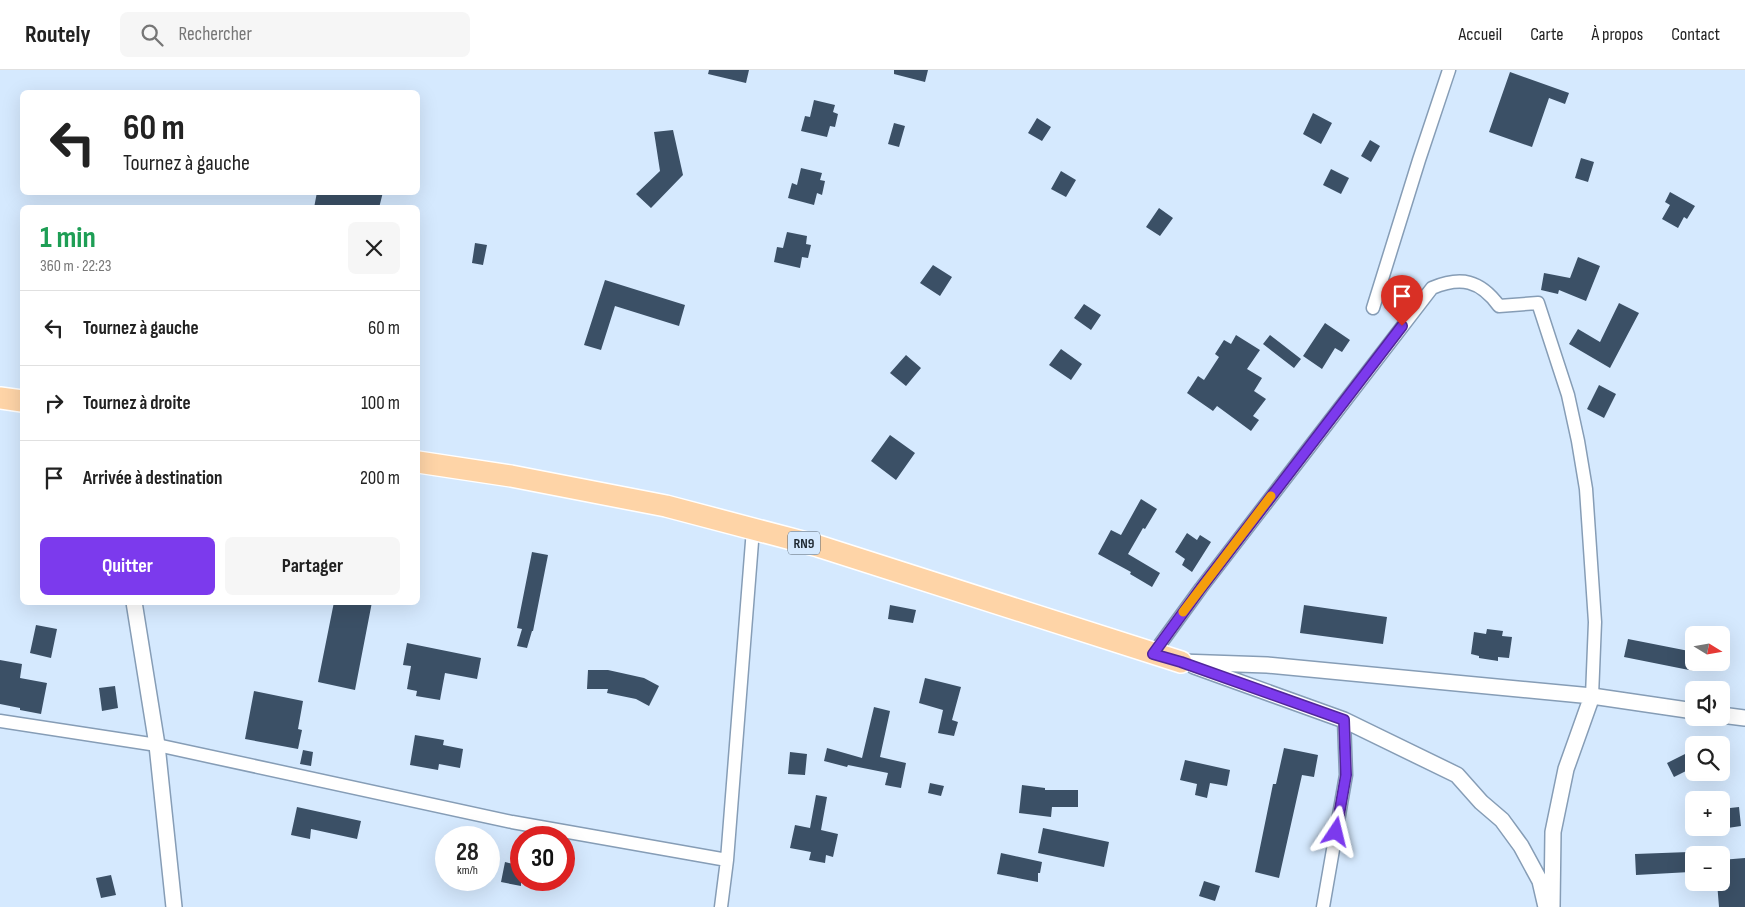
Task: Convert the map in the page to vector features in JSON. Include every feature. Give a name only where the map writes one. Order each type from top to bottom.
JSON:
[{"type":"highway","points":[[0,398],[20,401]]},
{"type":"highway","name":"RN9","points":[[420,462],[585,490],[666,506],[818,546],[1181,662]]},
{"type":"street","points":[[1372,308],[1448,70]]},
{"type":"street","points":[[1153,654],[1219,564],[1432,288],[1449,281],[1473,284],[1490,294],[1499,306],[1538,303],[1568,395],[1578,440],[1590,537],[1596,622],[1592,696],[1566,769],[1553,832],[1552,907]]},
{"type":"street","points":[[721,907],[727,860],[753,529]]},
{"type":"street","points":[[134,605],[157,746],[174,907]]},
{"type":"street","points":[[1181,662],[1267,665],[1592,696],[1685,710]]},
{"type":"street","points":[[1181,662],[1344,720],[1457,775],[1480,802],[1502,820],[1521,846],[1540,881],[1546,907]]},
{"type":"street","points":[[1730,716],[1745,718]]},
{"type":"street","points":[[1323,907],[1346,775],[1344,720]]},
{"type":"street","points":[[0,721],[157,746],[512,822],[727,860]]},
{"type":"building","points":[[709,70],[749,70],[746,83],[708,74]]},
{"type":"building","points":[[894,70],[928,70],[925,82],[894,74]]},
{"type":"building","points":[[1510,72],[1569,93],[1565,104],[1549,98],[1532,147],[1489,132]]},
{"type":"building","points":[[814,100],[835,105],[833,112],[838,114],[835,127],[830,126],[827,137],[801,131],[805,116],[810,117]]},
{"type":"building","points":[[1313,113],[1332,123],[1321,144],[1303,134]]},
{"type":"building","points":[[1037,118],[1051,127],[1042,141],[1028,133]]},
{"type":"building","points":[[894,123],[905,126],[899,147],[888,144]]},
{"type":"building","points":[[673,130],[683,175],[651,208],[636,194],[660,171],[654,132]]},
{"type":"building","points":[[1370,140],[1380,146],[1371,162],[1361,156]]},
{"type":"building","points":[[1581,158],[1594,162],[1588,182],[1575,178]]},
{"type":"building","points":[[801,168],[822,173],[820,180],[825,181],[822,195],[817,193],[814,205],[788,198],[792,183],[797,185]]},
{"type":"building","points":[[1331,169],[1349,178],[1341,194],[1323,185]]},
{"type":"building","points":[[1061,171],[1076,180],[1066,197],[1051,189]]},
{"type":"building","points":[[1670,192],[1695,206],[1687,219],[1684,217],[1678,228],[1662,219],[1670,205],[1665,202]]},
{"type":"building","points":[[316,195],[382,195],[380,205],[315,205]]},
{"type":"building","points":[[1159,208],[1173,218],[1160,236],[1146,227]]},
{"type":"building","points":[[787,232],[807,236],[806,244],[811,245],[808,258],[802,257],[800,268],[774,262],[777,247],[783,248]]},
{"type":"building","points":[[475,243],[487,245],[483,265],[472,263]]},
{"type":"building","points":[[1578,257],[1600,266],[1586,301],[1559,290],[1558,294],[1541,290],[1544,273],[1570,278]]},
{"type":"building","points":[[933,265],[952,277],[940,296],[920,283]]},
{"type":"building","points":[[605,280],[685,305],[679,326],[615,306],[601,350],[584,345]]},
{"type":"building","points":[[1619,303],[1639,313],[1610,368],[1569,344],[1578,329],[1600,342]]},
{"type":"building","points":[[1084,304],[1101,315],[1091,330],[1074,318]]},
{"type":"building","points":[[1325,323],[1350,340],[1342,352],[1335,348],[1322,369],[1303,356]]},
{"type":"building","points":[[1236,335],[1260,350],[1247,369],[1262,378],[1254,391],[1266,399],[1253,416],[1259,420],[1251,431],[1217,406],[1213,411],[1187,393],[1198,376],[1204,380],[1219,357],[1215,354],[1224,340],[1231,344]]},
{"type":"building","points":[[1270,335],[1301,359],[1294,368],[1263,344]]},
{"type":"building","points":[[1061,349],[1082,364],[1071,380],[1049,365]]},
{"type":"building","points":[[906,355],[921,368],[906,386],[890,373]]},
{"type":"building","points":[[1599,385],[1616,394],[1604,418],[1587,409]]},
{"type":"building","points":[[890,435],[915,453],[896,480],[871,461]]},
{"type":"building","points":[[1141,499],[1157,509],[1128,554],[1160,573],[1152,587],[1130,574],[1131,572],[1098,554],[1111,530],[1121,535]]},
{"type":"building","points":[[1187,533],[1197,540],[1200,535],[1211,542],[1192,572],[1182,565],[1185,559],[1175,552]]},
{"type":"building","points":[[532,552],[548,555],[533,631],[527,648],[517,646],[522,629],[517,628]]},
{"type":"building","points":[[333,605],[371,605],[355,690],[318,682]]},
{"type":"building","points":[[890,605],[916,610],[913,623],[888,619]]},
{"type":"building","points":[[1304,605],[1387,617],[1383,644],[1300,633]]},
{"type":"building","points":[[36,625],[57,629],[51,658],[30,653]]},
{"type":"building","points":[[1487,629],[1503,631],[1502,636],[1512,637],[1509,658],[1498,657],[1498,661],[1479,658],[1479,656],[1471,654],[1474,632],[1486,634]]},
{"type":"building","points":[[1628,639],[1685,650],[1685,669],[1624,657]]},
{"type":"building","points":[[407,643],[481,658],[477,679],[445,673],[440,700],[416,696],[417,691],[407,689],[411,666],[403,665]]},
{"type":"building","points":[[0,660],[22,664],[20,678],[47,683],[41,714],[0,704]]},
{"type":"building","points":[[588,670],[608,670],[644,678],[659,686],[649,706],[636,699],[607,693],[608,689],[587,689]]},
{"type":"building","points":[[925,678],[961,687],[952,720],[958,722],[954,736],[938,733],[943,710],[919,703]]},
{"type":"building","points":[[115,686],[118,708],[102,711],[99,688]]},
{"type":"building","points":[[254,691],[303,701],[298,729],[302,730],[298,749],[245,739]]},
{"type":"building","points":[[874,707],[890,711],[880,757],[906,763],[901,788],[885,785],[888,773],[848,765],[847,767],[824,761],[827,748],[862,758]]},
{"type":"building","points":[[415,735],[444,740],[443,745],[463,749],[460,768],[439,764],[438,770],[410,765]]},
{"type":"building","points":[[1284,748],[1318,755],[1314,777],[1302,775],[1279,878],[1255,872],[1273,784],[1276,784]]},
{"type":"building","points":[[303,750],[313,752],[311,766],[300,764]]},
{"type":"building","points":[[790,752],[807,754],[805,775],[788,774]]},
{"type":"building","points":[[1685,754],[1685,772],[1674,777],[1667,763]]},
{"type":"building","points":[[1185,760],[1230,770],[1227,786],[1210,783],[1207,798],[1195,795],[1197,784],[1180,780]]},
{"type":"building","points":[[930,783],[944,786],[941,796],[928,793]]},
{"type":"building","points":[[1022,785],[1045,788],[1045,790],[1078,790],[1078,807],[1052,807],[1051,817],[1019,813]]},
{"type":"building","points":[[816,795],[827,797],[821,830],[838,834],[833,857],[826,855],[825,863],[809,860],[811,852],[790,848],[795,825],[810,828]]},
{"type":"building","points":[[297,807],[361,821],[357,839],[311,829],[310,839],[291,835]]},
{"type":"building","points":[[1739,807],[1741,826],[1730,828],[1730,808]]},
{"type":"building","points":[[1043,828],[1109,842],[1104,867],[1038,853]]},
{"type":"building","points":[[1685,852],[1685,872],[1636,875],[1635,854]]},
{"type":"building","points":[[1001,853],[1042,862],[1040,873],[1038,873],[1038,882],[997,874]]},
{"type":"building","points":[[1745,858],[1745,907],[1719,907],[1718,891],[1730,891],[1730,859]]},
{"type":"building","points":[[505,862],[510,863],[510,884],[501,882]]},
{"type":"building","points":[[111,875],[116,895],[101,898],[96,878]]},
{"type":"building","points":[[1204,881],[1220,886],[1215,901],[1199,896]]},
{"type":"slow traffic","points":[[1183,612],[1271,496]]},
{"type":"route","points":[[1336,832],[1346,775],[1344,720],[1181,662],[1153,654],[1201,588],[1402,326]]}]
